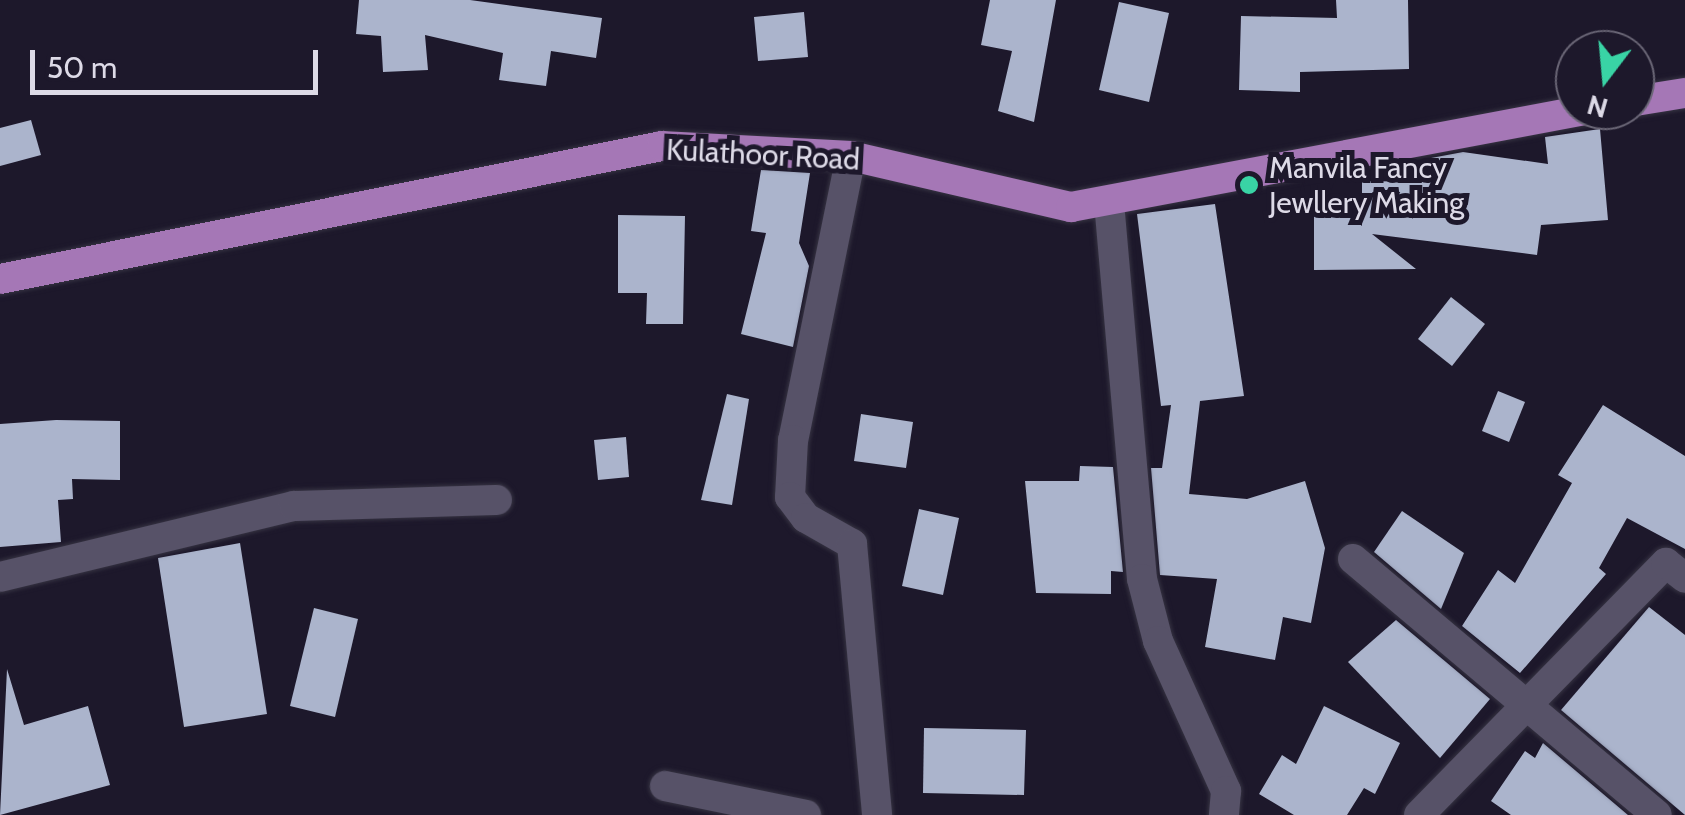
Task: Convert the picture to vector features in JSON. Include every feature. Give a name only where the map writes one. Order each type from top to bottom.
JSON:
[{"type":"main road","points":[[1655,98],[1685,93]]},
{"type":"main road","name":"Kulathoor Road","points":[[0,279],[662,146],[851,156],[1008,198],[1109,202],[1555,116]]},
{"type":"street","points":[[851,156],[793,440],[790,497],[806,518],[852,544],[877,815]]},
{"type":"street","points":[[1109,202],[1142,579],[1158,641],[1226,791],[1224,815]]},
{"type":"street","points":[[0,577],[294,506],[497,500]]},
{"type":"street","points":[[1352,559],[1658,815]]},
{"type":"street","points":[[1419,815],[1666,563],[1685,578]]},
{"type":"street","points":[[666,786],[806,815]]},
{"type":"building","points":[[359,0],[470,0],[602,18],[596,58],[551,51],[546,86],[499,80],[503,53],[425,35],[428,70],[383,72],[381,36],[356,34]]},
{"type":"building","points":[[990,0],[1056,0],[1034,122],[998,111],[1012,51],[981,45]]},
{"type":"building","points":[[1336,0],[1408,0],[1409,69],[1300,72],[1300,92],[1239,90],[1241,16],[1337,18]]},
{"type":"building","points":[[1119,2],[1169,13],[1149,102],[1099,90]]},
{"type":"building","points":[[804,12],[808,57],[758,61],[754,17]]},
{"type":"building","points":[[31,120],[41,155],[0,166],[0,128]]},
{"type":"building","points":[[1600,130],[1608,220],[1541,225],[1537,255],[1372,234],[1416,269],[1314,270],[1314,210],[1342,210],[1362,226],[1362,181],[1430,182],[1431,158],[1463,152],[1548,164],[1545,137]]},
{"type":"building","points":[[761,170],[810,173],[799,243],[809,266],[793,347],[741,334],[766,233],[751,231]]},
{"type":"building","points":[[1215,204],[1244,396],[1200,401],[1189,494],[1247,499],[1305,481],[1325,548],[1311,623],[1283,617],[1275,660],[1205,647],[1217,579],[1160,575],[1151,468],[1162,468],[1171,405],[1161,406],[1137,214]]},
{"type":"building","points":[[618,215],[685,216],[683,324],[646,324],[647,293],[618,293]]},
{"type":"building","points":[[1451,297],[1485,324],[1452,366],[1418,339]]},
{"type":"building","points":[[1498,391],[1525,402],[1509,442],[1482,431]]},
{"type":"building","points":[[727,394],[749,399],[732,505],[701,500]]},
{"type":"building","points":[[1603,405],[1685,456],[1685,549],[1627,518],[1599,568],[1606,574],[1520,673],[1462,626],[1498,570],[1515,583],[1572,483],[1558,475]]},
{"type":"building","points":[[861,414],[913,422],[906,468],[854,461]]},
{"type":"building","points":[[120,421],[120,480],[72,479],[73,499],[58,500],[61,542],[0,547],[0,424]]},
{"type":"building","points":[[626,437],[629,477],[598,480],[594,440]]},
{"type":"building","points":[[1080,466],[1113,467],[1123,572],[1111,571],[1111,594],[1036,593],[1025,481],[1079,481]]},
{"type":"building","points":[[919,509],[959,518],[943,595],[902,586]]},
{"type":"building","points":[[1402,511],[1464,553],[1441,609],[1374,552]]},
{"type":"building","points":[[240,543],[267,714],[184,727],[158,558]]},
{"type":"building","points":[[1649,607],[1685,635],[1685,815],[1561,710]]},
{"type":"building","points":[[314,608],[358,619],[335,717],[290,706]]},
{"type":"building","points":[[1396,620],[1490,699],[1440,758],[1348,662]]},
{"type":"building","points":[[7,669],[24,725],[88,706],[110,785],[0,815]]},
{"type":"building","points":[[1324,706],[1400,743],[1375,794],[1364,788],[1347,815],[1294,815],[1259,794],[1282,755],[1296,764]]},
{"type":"building","points":[[924,728],[1026,730],[1024,795],[923,793]]},
{"type":"building","points":[[1543,743],[1628,815],[1511,815],[1491,801],[1525,751],[1535,758]]},
{"type":"place","name":"Manvila Fancy Jewllery Making","points":[[1249,185]]}]
